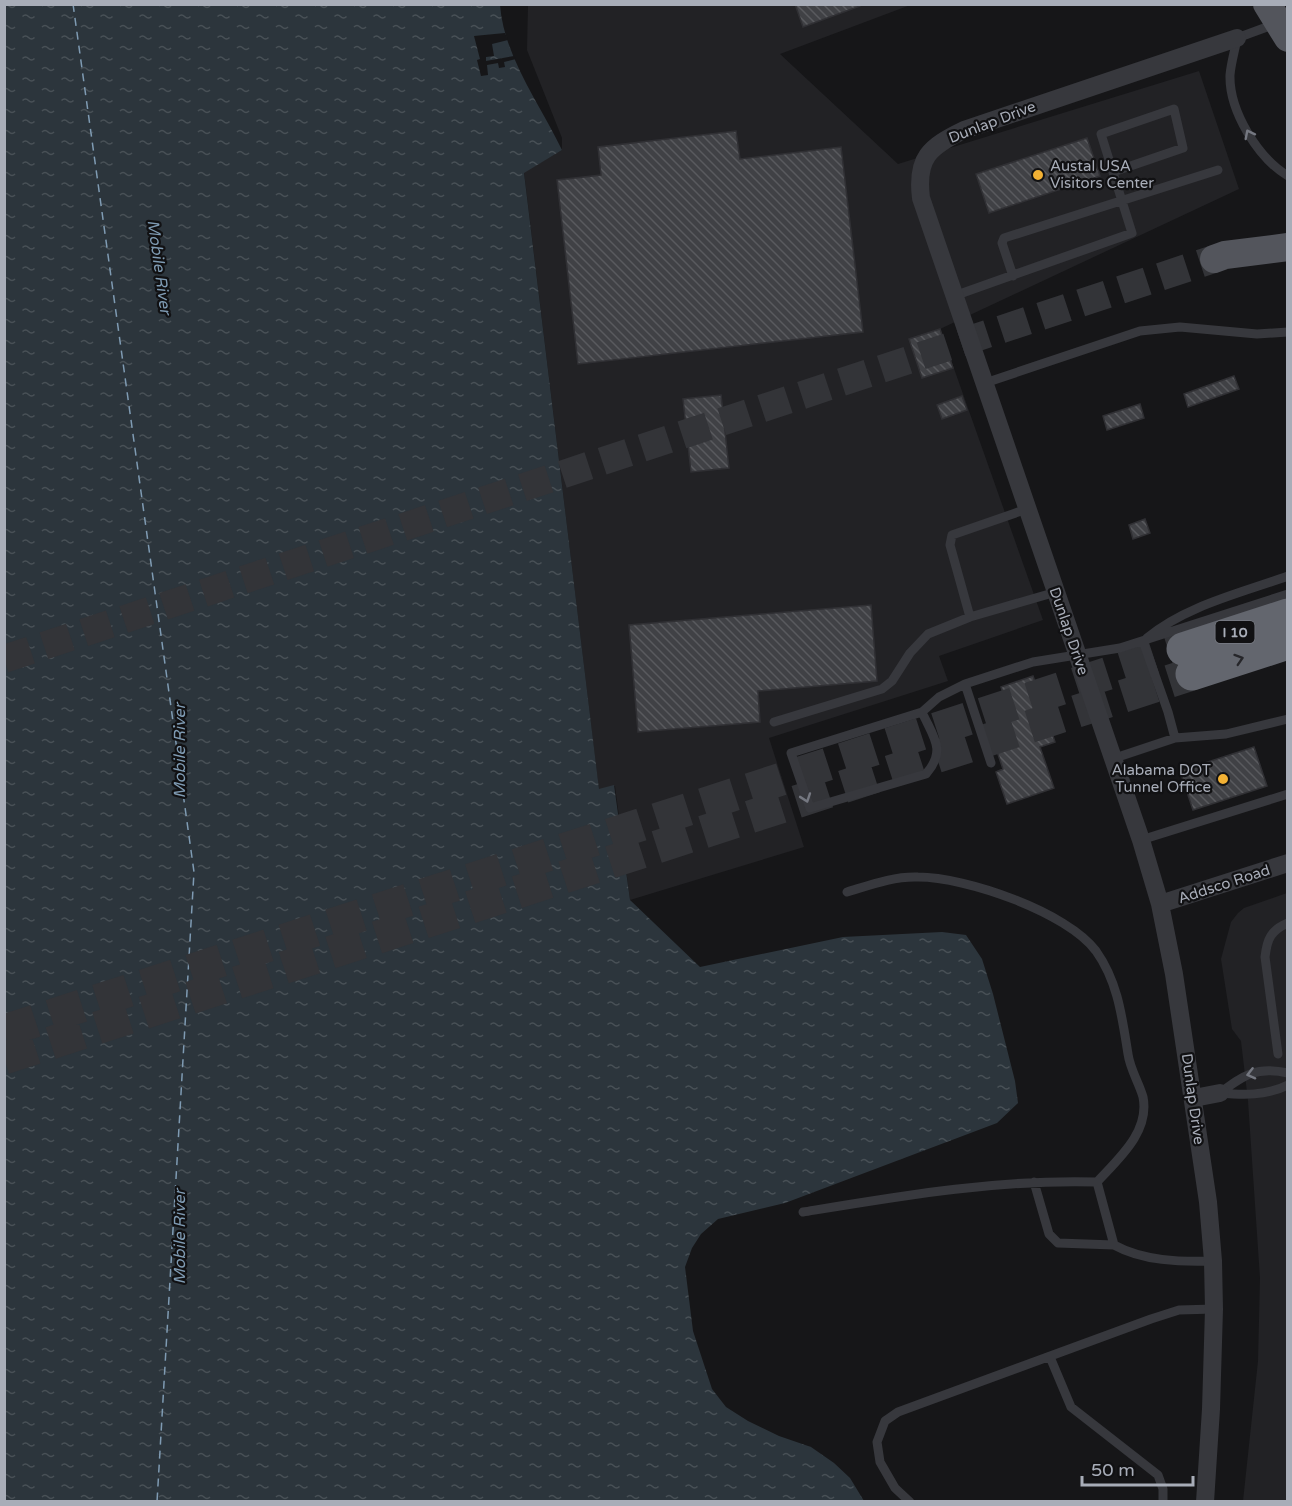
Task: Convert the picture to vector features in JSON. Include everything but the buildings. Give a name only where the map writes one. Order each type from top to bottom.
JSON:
[{"type":"highway","name":"I 10","points":[[1287,615],[1187,661],[1287,643]]},
{"type":"main road","points":[[1287,227],[1249,241],[1219,257],[1258,250],[1287,248]]},
{"type":"main road","points":[[1258,250],[1287,241]]},
{"type":"street","name":"Dunlap Drive","points":[[1205,1502],[1211,1409],[1213,1261],[1208,1202],[1194,1098],[1160,904],[1141,840],[954,297],[921,198],[918,180],[922,165],[930,151],[943,140],[964,130],[1237,38]]},
{"type":"street","name":"Addsco Road","points":[[1160,904],[1287,863]]},
{"type":"street","points":[[1194,1098],[1220,1093]]},
{"type":"lane","name":"Dunlap Drive","points":[[1237,38],[1280,21]]},
{"type":"lane","points":[[1237,38],[1230,76],[1241,118],[1251,141],[1265,158],[1287,176]]},
{"type":"lane","points":[[954,297],[1132,233],[1101,134],[1173,110],[1184,148],[1113,172]]},
{"type":"lane","points":[[1013,276],[1002,243],[1004,238],[1218,170]]},
{"type":"lane","points":[[985,383],[1140,331],[1180,327],[1257,334],[1287,332]]},
{"type":"lane","points":[[970,617],[950,545],[952,535],[1027,509]]},
{"type":"lane","points":[[1143,641],[1163,624],[1182,614],[1287,576]]},
{"type":"lane","points":[[774,722],[882,689],[892,681],[910,653],[928,633],[970,617],[1056,592]]},
{"type":"lane","points":[[922,712],[938,750],[935,763],[926,774],[810,808],[791,753],[922,712],[939,696],[965,684],[1033,662],[1078,656],[1143,641],[1287,594]]},
{"type":"lane","points":[[1143,641],[1175,738]]},
{"type":"lane","points":[[965,684],[991,764]]},
{"type":"lane","points":[[1112,759],[1175,738],[1226,734],[1287,719]]},
{"type":"lane","points":[[1141,840],[1287,794]]},
{"type":"lane","points":[[803,1212],[929,1191],[1034,1182],[1097,1182],[1126,1151],[1142,1125],[1144,1112],[1143,1097],[1128,1057],[1126,1034],[1115,985],[1095,950],[1077,933],[1051,916],[1020,902],[971,885],[935,878],[917,876],[896,878],[847,892]]},
{"type":"lane","points":[[1278,1054],[1265,957],[1267,941],[1275,930],[1287,922]]},
{"type":"lane","points":[[1220,1093],[1244,1075],[1273,1070],[1287,1073]]},
{"type":"lane","points":[[1220,1093],[1247,1095],[1276,1091],[1287,1085]]},
{"type":"lane","points":[[1034,1182],[1049,1234],[1058,1243],[1114,1245],[1125,1251],[1176,1262],[1213,1261]]},
{"type":"lane","points":[[1097,1182],[1114,1245]]},
{"type":"lane","points":[[910,1502],[895,1488],[880,1462],[877,1442],[885,1421],[898,1412],[1151,1319],[1179,1310],[1214,1309]]},
{"type":"lane","points":[[1050,1357],[1071,1407],[1158,1475],[1163,1490],[1163,1502]]},
{"type":"shaded area","points":[[913,4],[780,54],[898,164],[1199,71],[1239,189],[940,329],[1043,620],[939,656],[948,681],[769,738],[804,847],[630,900],[615,786],[599,790],[524,172],[562,150],[562,138],[527,50],[528,5]]},
{"type":"shaded area","points":[[1287,893],[1287,1501],[1243,1501],[1258,1361],[1260,1278],[1248,1101],[1241,1041],[1232,1029],[1221,959],[1231,922],[1238,913],[1244,908]]},
{"type":"water","name":"Mobile River","points":[[5,5],[500,5],[508,43],[516,62],[562,150],[524,173],[599,789],[614,785],[630,900],[700,967],[843,937],[942,932],[966,935],[982,959],[1015,1081],[1018,1103],[997,1123],[785,1203],[718,1219],[701,1234],[692,1248],[685,1267],[693,1331],[712,1389],[726,1407],[748,1421],[779,1436],[811,1447],[834,1463],[850,1478],[864,1501],[5,1502]]},
{"type":"pier","points":[[505,33],[508,40],[492,44],[494,56],[486,57],[486,61],[514,56],[516,59],[504,62],[505,67],[499,68],[498,63],[487,65],[488,75],[481,76],[477,60],[480,59],[474,36]]},
{"type":"ferry route","points":[[73,4],[194,872],[157,1502]]},
{"type":"tunnel","points":[[4,659],[1214,259]]},
{"type":"tunnel","points":[[4,1031],[1183,649]]},
{"type":"tunnel","points":[[4,1058],[1192,674]]},
{"type":"place","name":"Austal USA Visitors Center","points":[[1038,175]]},
{"type":"place","name":"Alabama DOT Tunnel Office","points":[[1223,779]]}]
